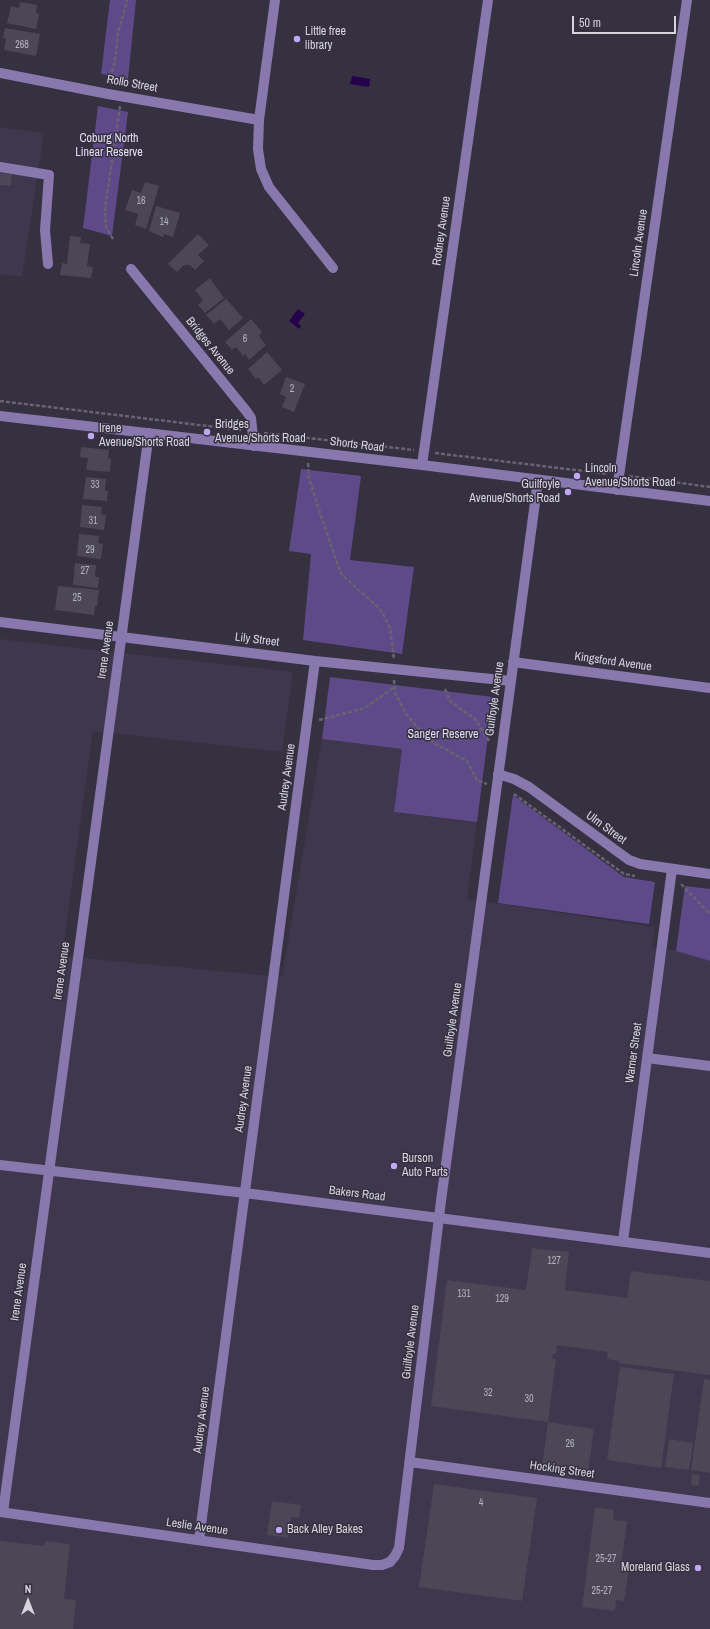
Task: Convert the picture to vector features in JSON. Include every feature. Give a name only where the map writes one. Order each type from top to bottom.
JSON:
[{"type":"street","points":[[275,0],[260,120],[258,149],[263,177],[269,187],[333,268]]},
{"type":"street","name":"Rodney Avenue","points":[[422,465],[488,0]]},
{"type":"street","name":"Lincoln Avenue","points":[[617,490],[687,0]]},
{"type":"street","name":"Rollo Street","points":[[0,72],[108,94],[260,120]]},
{"type":"street","points":[[0,167],[48,175],[45,230],[48,264]]},
{"type":"street","name":"Bridges Avenue","points":[[131,269],[247,412],[251,418],[254,446]]},
{"type":"street","name":"Shorts Road","points":[[0,416],[422,465],[710,501]]},
{"type":"street","name":"Irene Avenue","points":[[1,1512],[149,433]]},
{"type":"street","name":"Guilfoyle Avenue","points":[[390,1562],[399,1548],[439,1218],[538,480]]},
{"type":"street","name":"Lily Street","points":[[0,622],[315,660],[511,681]]},
{"type":"street","name":"Audrey Avenue","points":[[199,1540],[315,660]]},
{"type":"street","name":"Kingsford Avenue","points":[[513,662],[710,688]]},
{"type":"street","name":"Ulm Street","points":[[498,774],[514,779],[529,787],[629,860],[640,864],[710,874]]},
{"type":"street","name":"Warner Street","points":[[623,1241],[672,869]]},
{"type":"street","points":[[647,1058],[710,1066]]},
{"type":"street","name":"Bakers Road","points":[[0,1165],[245,1193],[710,1253]]},
{"type":"street","name":"Hocking Street","points":[[410,1462],[710,1503]]},
{"type":"street","name":"Leslie Avenue","points":[[1,1512],[373,1566],[390,1562]]},
{"type":"path","points":[[108,94],[118,33],[127,0]]},
{"type":"path","points":[[113,239],[106,228],[105,209],[122,96]]},
{"type":"path","points":[[0,401],[710,486]]},
{"type":"path","points":[[309,452],[309,478],[335,559],[342,574],[380,608],[390,628],[395,668],[394,688],[406,714],[434,743],[467,762],[477,780],[510,791],[624,874],[637,876]]},
{"type":"path","points":[[307,722],[365,708],[394,688]]},
{"type":"path","points":[[445,689],[450,701],[475,719],[489,741]]},
{"type":"path","points":[[671,882],[681,884],[710,914]]},
{"type":"shaded area","points":[[352,76],[370,79],[369,87],[350,84]]},
{"type":"shaded area","points":[[0,127],[44,133],[22,277],[0,274]]},
{"type":"shaded area","points":[[298,309],[305,314],[298,323],[301,326],[299,329],[289,321]]},
{"type":"shaded area","points":[[0,639],[293,672],[282,752],[93,731],[62,956],[282,977],[322,739],[402,749],[394,812],[477,822],[467,899],[655,927],[652,948],[676,951],[710,961],[710,1629],[0,1629]]},
{"type":"green space","points":[[110,0],[136,0],[128,79],[101,74]]},
{"type":"green space","name":"Coburg North Linear Reserve","points":[[98,106],[128,112],[112,236],[83,228]]},
{"type":"green space","points":[[301,469],[361,476],[350,560],[414,567],[402,654],[303,640],[311,554],[289,551]]},
{"type":"green space","name":"Sanger Reserve","points":[[330,677],[493,697],[477,822],[394,812],[402,749],[322,739]]},
{"type":"green space","points":[[513,795],[624,877],[655,882],[649,924],[498,903]]},
{"type":"green space","points":[[685,886],[710,889],[710,961],[676,951]]},
{"type":"building","points":[[20,2],[37,5],[36,13],[39,14],[36,29],[7,23],[11,6],[19,8]]},
{"type":"building","points":[[5,28],[40,34],[36,56],[4,50],[6,39],[3,38]]},
{"type":"building","points":[[0,173],[12,174],[11,186],[0,185]]},
{"type":"building","points":[[145,182],[159,186],[146,229],[135,225],[138,214],[125,210],[132,190],[141,193]]},
{"type":"building","points":[[156,206],[180,213],[173,237],[164,234],[163,237],[149,231]]},
{"type":"building","points":[[198,234],[209,245],[198,255],[204,261],[195,270],[190,265],[184,265],[177,272],[168,264]]},
{"type":"building","points":[[70,236],[81,237],[80,243],[90,244],[87,266],[93,267],[91,278],[60,275],[62,263],[67,264]]},
{"type":"building","points":[[210,278],[224,298],[205,313],[198,305],[203,300],[195,290]]},
{"type":"building","points":[[226,299],[243,318],[229,330],[220,319],[214,324],[206,315]]},
{"type":"building","points":[[251,319],[262,332],[259,336],[266,345],[249,360],[245,354],[243,356],[236,347],[232,350],[225,342]]},
{"type":"building","points":[[267,352],[282,370],[264,385],[258,377],[256,379],[248,369]]},
{"type":"building","points":[[286,377],[305,384],[294,412],[282,407],[286,397],[280,394]]},
{"type":"building","points":[[81,447],[109,450],[108,458],[111,459],[110,472],[86,470],[88,458],[80,457]]},
{"type":"building","points":[[86,477],[106,479],[105,491],[108,491],[107,501],[83,499]]},
{"type":"building","points":[[82,505],[102,507],[101,514],[106,515],[104,530],[80,527]]},
{"type":"building","points":[[79,534],[99,536],[98,543],[103,544],[101,559],[77,556]]},
{"type":"building","points":[[75,563],[96,565],[95,577],[99,577],[98,588],[73,585]]},
{"type":"building","points":[[58,586],[99,590],[94,615],[55,610]]},
{"type":"building","points":[[532,1248],[569,1252],[565,1290],[627,1298],[631,1271],[710,1281],[710,1375],[619,1363],[619,1361],[607,1359],[608,1352],[557,1345],[556,1354],[553,1354],[552,1359],[556,1359],[548,1422],[431,1406],[447,1280],[526,1290]]},
{"type":"building","points":[[620,1367],[674,1374],[661,1468],[607,1460]]},
{"type":"building","points":[[704,1379],[710,1380],[710,1473],[691,1470]]},
{"type":"building","points":[[548,1422],[594,1429],[588,1472],[542,1466]]},
{"type":"building","points":[[669,1439],[693,1443],[689,1470],[665,1467]]},
{"type":"building","points":[[692,1474],[700,1475],[698,1486],[691,1485]]},
{"type":"building","points":[[434,1484],[537,1498],[522,1601],[419,1587]]},
{"type":"building","points":[[272,1501],[301,1505],[299,1518],[291,1517],[288,1538],[267,1535]]},
{"type":"building","points":[[595,1507],[614,1510],[613,1520],[627,1521],[622,1560],[630,1561],[624,1601],[616,1600],[615,1611],[582,1607]]},
{"type":"building","points":[[0,1541],[44,1546],[45,1541],[70,1544],[64,1599],[76,1600],[73,1629],[0,1629]]},
{"type":"place","name":"Little free library","points":[[297,39]]},
{"type":"place","name":"Bridges Avenue/Shorts Road","points":[[207,432]]},
{"type":"place","name":"Irene Avenue/Shorts Road","points":[[91,436]]},
{"type":"place","name":"Lincoln Avenue/Shorts Road","points":[[577,476]]},
{"type":"place","name":"Guilfoyle Avenue/Shorts Road","points":[[568,492]]},
{"type":"place","name":"Burson Auto Parts","points":[[394,1166]]},
{"type":"place","name":"Back Alley Bakes","points":[[279,1530]]},
{"type":"place","name":"Moreland Glass","points":[[698,1568]]}]
